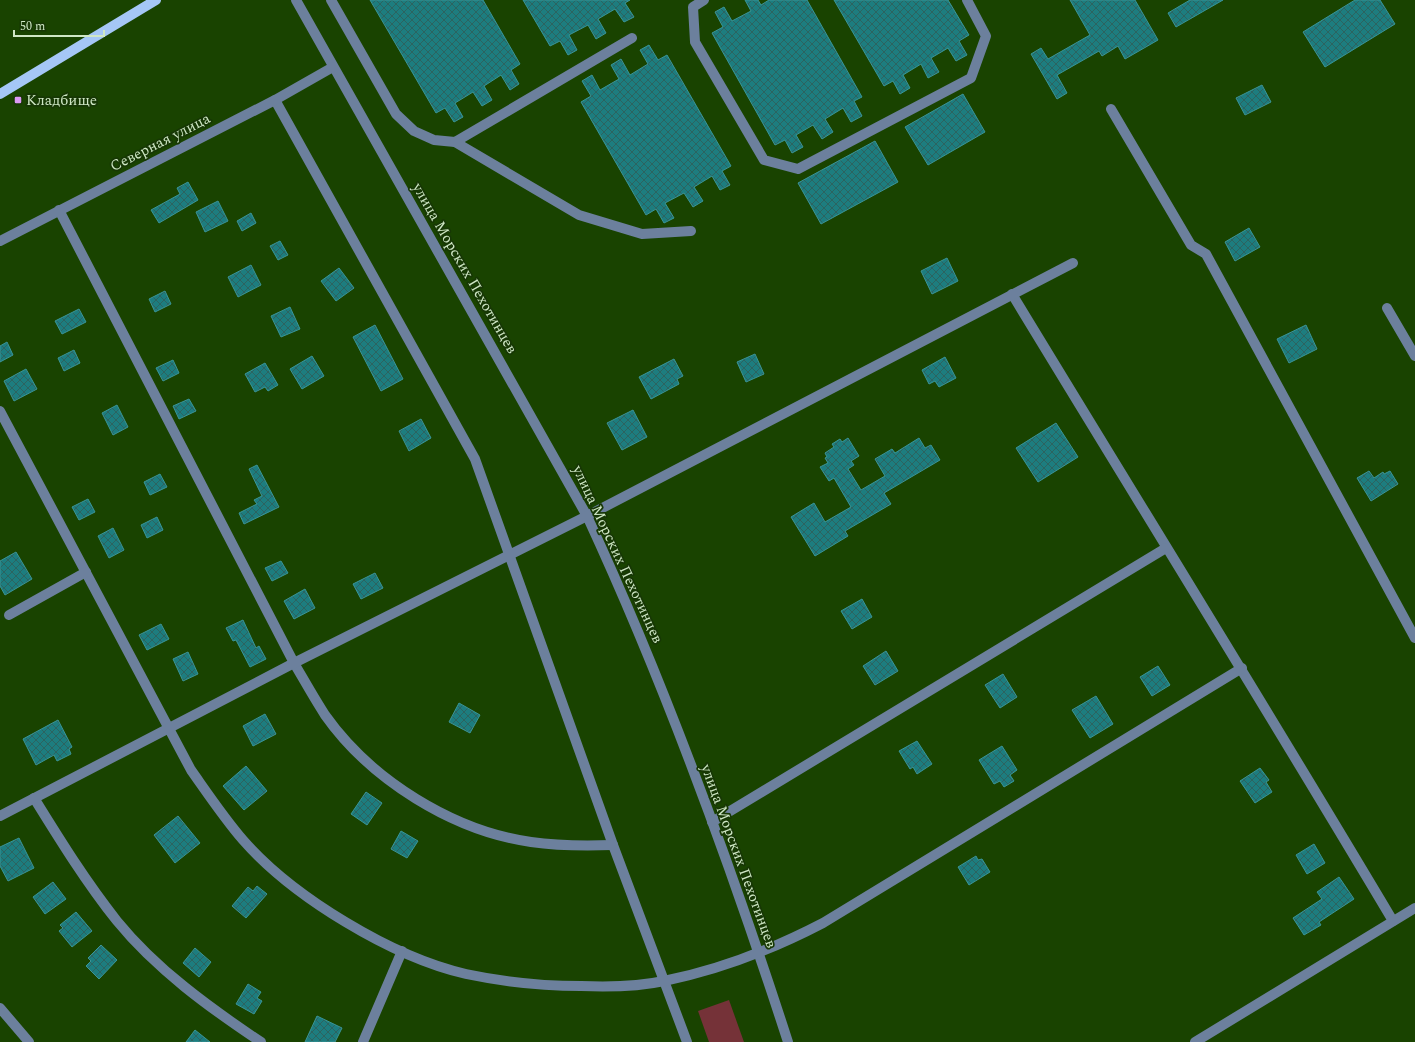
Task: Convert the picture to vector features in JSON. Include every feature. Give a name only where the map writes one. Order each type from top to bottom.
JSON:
[{"type":"main road","points":[[0,94],[156,0]]},
{"type":"street","name":"улица Морских Пехотинцев","points":[[296,0],[587,516],[625,598],[652,663],[712,822],[759,953],[788,1042]]},
{"type":"street","points":[[331,0],[396,114],[414,132],[434,140],[456,142],[579,215],[642,234],[692,231]]},
{"type":"street","points":[[704,0],[693,6],[695,42],[764,160],[798,169],[971,78],[986,36],[970,1]]},
{"type":"street","points":[[456,142],[632,38]]},
{"type":"street","name":"Северная улица","points":[[0,241],[275,100],[333,67]]},
{"type":"street","points":[[275,100],[475,458],[613,845],[686,1042]]},
{"type":"street","points":[[1111,109],[1191,246],[1206,254],[1415,638]]},
{"type":"street","points":[[60,210],[294,663],[326,715],[351,744],[384,777],[415,799],[452,819],[489,833],[524,841],[572,846],[613,845]]},
{"type":"street","points":[[0,816],[294,663],[508,554],[587,516],[1073,263]]},
{"type":"street","points":[[1012,294],[1166,548],[1242,668],[1393,921]]},
{"type":"street","points":[[1387,308],[1415,356]]},
{"type":"street","points":[[0,411],[191,770],[217,808],[248,845],[273,869],[307,895],[364,932],[402,951],[465,973],[528,984],[595,987],[630,986],[663,982],[759,953],[823,924],[1242,668]]},
{"type":"street","points":[[712,822],[1166,548]]},
{"type":"street","points":[[10,615],[86,572]]},
{"type":"street","points":[[34,798],[76,865],[118,922],[162,967],[215,1012],[261,1042]]},
{"type":"street","points":[[1195,1042],[1415,908]]},
{"type":"street","points":[[363,1042],[402,951]]},
{"type":"street","points":[[0,1008],[29,1042]]},
{"type":"shaded area","points":[[729,1000],[744,1042],[709,1042],[698,1011]]},
{"type":"building","points":[[370,0],[483,0],[520,64],[511,70],[519,84],[510,90],[501,75],[484,86],[492,100],[482,106],[473,92],[455,103],[463,117],[454,122],[445,108],[436,113]]},
{"type":"building","points":[[523,0],[630,0],[625,3],[634,17],[624,22],[615,9],[598,19],[606,33],[596,39],[588,25],[569,35],[577,50],[568,55],[560,41],[550,46]]},
{"type":"building","points":[[745,0],[758,0],[761,5],[769,0],[807,0],[862,97],[854,101],[862,116],[851,122],[843,108],[825,119],[833,132],[822,139],[813,125],[796,135],[803,147],[792,153],[785,140],[775,145],[712,33],[723,27],[715,12],[724,7],[732,21],[751,11]]},
{"type":"building","points":[[834,0],[948,0],[969,35],[959,41],[967,55],[956,61],[948,48],[931,58],[939,72],[928,78],[921,64],[903,75],[910,88],[900,94],[893,81],[884,86]]},
{"type":"building","points":[[1070,0],[1135,0],[1158,40],[1125,59],[1118,46],[1102,56],[1099,51],[1057,75],[1067,93],[1057,99],[1031,54],[1041,48],[1048,59],[1090,35]]},
{"type":"building","points":[[1190,0],[1223,0],[1176,27],[1168,13]]},
{"type":"building","points":[[1355,0],[1380,0],[1395,24],[1325,67],[1303,32]]},
{"type":"building","points":[[649,45],[658,60],[667,55],[731,166],[722,171],[730,185],[720,190],[712,176],[694,187],[703,201],[693,207],[684,193],[665,203],[674,218],[664,223],[656,209],[646,215],[581,102],[591,96],[582,81],[592,75],[600,90],[619,79],[611,65],[621,59],[630,75],[648,64],[640,50]]},
{"type":"building","points":[[1262,85],[1271,102],[1245,115],[1236,98]]},
{"type":"building","points":[[963,94],[985,132],[928,165],[905,127]]},
{"type":"building","points":[[875,141],[898,182],[821,224],[798,183]]},
{"type":"building","points":[[188,182],[198,200],[159,223],[151,210],[180,194],[177,188]]},
{"type":"building","points":[[218,201],[228,221],[205,232],[196,212]]},
{"type":"building","points":[[251,213],[256,223],[242,231],[237,221]]},
{"type":"building","points":[[1249,228],[1260,247],[1235,261],[1225,242]]},
{"type":"building","points":[[280,241],[288,255],[278,260],[270,246]]},
{"type":"building","points":[[947,258],[958,281],[932,294],[921,271]]},
{"type":"building","points":[[251,265],[261,285],[238,297],[228,277]]},
{"type":"building","points":[[339,268],[354,288],[336,301],[321,281]]},
{"type":"building","points":[[165,291],[171,304],[155,312],[149,299]]},
{"type":"building","points":[[290,307],[300,329],[281,337],[271,316]]},
{"type":"building","points":[[79,309],[86,322],[62,334],[55,321]]},
{"type":"building","points":[[375,325],[403,379],[381,391],[353,337]]},
{"type":"building","points":[[1306,325],[1317,349],[1289,363],[1277,339]]},
{"type":"building","points":[[7,342],[13,355],[0,362],[0,346]]},
{"type":"building","points":[[74,350],[80,363],[64,371],[58,358]]},
{"type":"building","points":[[755,354],[764,374],[746,382],[737,362]]},
{"type":"building","points":[[312,356],[324,376],[302,389],[290,369]]},
{"type":"building","points":[[945,357],[956,378],[939,387],[935,381],[929,384],[922,370]]},
{"type":"building","points":[[674,359],[683,376],[677,379],[679,384],[651,399],[639,377]]},
{"type":"building","points":[[173,360],[179,373],[163,381],[156,368]]},
{"type":"building","points":[[265,363],[278,385],[268,391],[265,387],[255,392],[245,374]]},
{"type":"building","points":[[26,369],[37,389],[14,401],[4,381]]},
{"type":"building","points":[[189,399],[196,411],[179,419],[173,406]]},
{"type":"building","points":[[117,405],[128,427],[113,435],[102,413]]},
{"type":"building","points":[[633,410],[647,437],[622,450],[607,423]]},
{"type":"building","points":[[421,419],[431,438],[409,451],[399,431]]},
{"type":"building","points":[[1056,423],[1078,457],[1038,482],[1016,448]]},
{"type":"building","points":[[848,438],[859,456],[851,461],[854,465],[848,469],[861,490],[885,476],[875,459],[892,449],[895,453],[919,438],[925,448],[931,445],[940,460],[884,493],[891,504],[845,531],[848,536],[815,556],[791,517],[814,503],[825,522],[851,507],[834,478],[829,481],[820,467],[828,463],[825,458],[827,457],[825,453],[834,447],[832,444],[840,439],[842,442]]},
{"type":"building","points":[[257,465],[279,507],[244,524],[239,513],[257,504],[254,500],[262,496],[249,469]]},
{"type":"building","points":[[1369,471],[1374,478],[1383,472],[1384,474],[1390,471],[1398,484],[1371,501],[1357,478]]},
{"type":"building","points":[[160,474],[167,487],[150,495],[144,482]]},
{"type":"building","points":[[88,499],[95,512],[79,520],[72,507]]},
{"type":"building","points":[[157,517],[163,530],[147,538],[141,525]]},
{"type":"building","points":[[113,528],[124,550],[109,558],[98,536]]},
{"type":"building","points":[[16,552],[32,579],[5,595],[0,586],[0,561]]},
{"type":"building","points":[[281,561],[288,573],[272,581],[265,568]]},
{"type":"building","points":[[375,573],[383,588],[361,599],[353,584]]},
{"type":"building","points":[[305,589],[315,608],[294,619],[284,601]]},
{"type":"building","points":[[862,599],[872,617],[852,629],[841,611]]},
{"type":"building","points":[[243,620],[256,648],[259,646],[266,659],[250,667],[236,640],[233,641],[226,628]]},
{"type":"building","points":[[161,624],[169,639],[147,650],[139,635]]},
{"type":"building","points":[[886,651],[898,671],[875,685],[863,666]]},
{"type":"building","points":[[188,652],[198,674],[183,681],[173,659]]},
{"type":"building","points":[[1158,666],[1170,685],[1152,696],[1140,677]]},
{"type":"building","points":[[1003,674],[1017,697],[1000,708],[985,685]]},
{"type":"building","points":[[1096,696],[1113,724],[1090,738],[1072,710]]},
{"type":"building","points":[[459,703],[480,715],[470,733],[449,722]]},
{"type":"building","points":[[265,714],[276,734],[253,746],[243,726]]},
{"type":"building","points":[[58,720],[72,747],[69,749],[71,754],[57,761],[54,755],[36,765],[23,739]]},
{"type":"building","points":[[917,741],[932,764],[917,774],[913,767],[910,769],[899,751]]},
{"type":"building","points":[[1002,746],[1017,770],[1010,775],[1014,781],[1004,787],[1000,781],[994,784],[979,760]]},
{"type":"building","points":[[246,766],[267,791],[244,810],[223,786]]},
{"type":"building","points":[[1260,768],[1269,780],[1266,782],[1272,792],[1255,803],[1240,781]]},
{"type":"building","points":[[366,792],[382,803],[367,825],[351,814]]},
{"type":"building","points":[[178,816],[200,843],[175,863],[154,835]]},
{"type":"building","points":[[401,831],[418,841],[407,858],[391,849]]},
{"type":"building","points":[[19,838],[34,868],[8,881],[0,866],[0,847]]},
{"type":"building","points":[[1314,844],[1325,863],[1307,874],[1296,855]]},
{"type":"building","points":[[976,856],[978,860],[982,859],[990,872],[969,885],[958,867]]},
{"type":"building","points":[[1339,877],[1354,899],[1319,922],[1321,925],[1304,935],[1293,918],[1322,899],[1317,892]]},
{"type":"building","points":[[53,882],[66,899],[45,914],[33,897]]},
{"type":"building","points":[[257,886],[267,894],[246,918],[232,906],[248,887],[253,891]]},
{"type":"building","points":[[76,912],[92,931],[72,947],[59,931],[63,928],[60,925]]},
{"type":"building","points":[[101,945],[117,960],[99,979],[86,966],[91,961],[88,958]]},
{"type":"building","points":[[195,948],[211,962],[199,977],[183,963]]},
{"type":"building","points":[[248,984],[261,992],[257,998],[262,1001],[254,1014],[236,1004]]},
{"type":"building","points":[[317,1016],[342,1028],[335,1042],[305,1042]]},
{"type":"building","points":[[195,1030],[210,1042],[186,1042]]},
{"type":"place","name":"Кладбище","points":[[18,100]]}]
